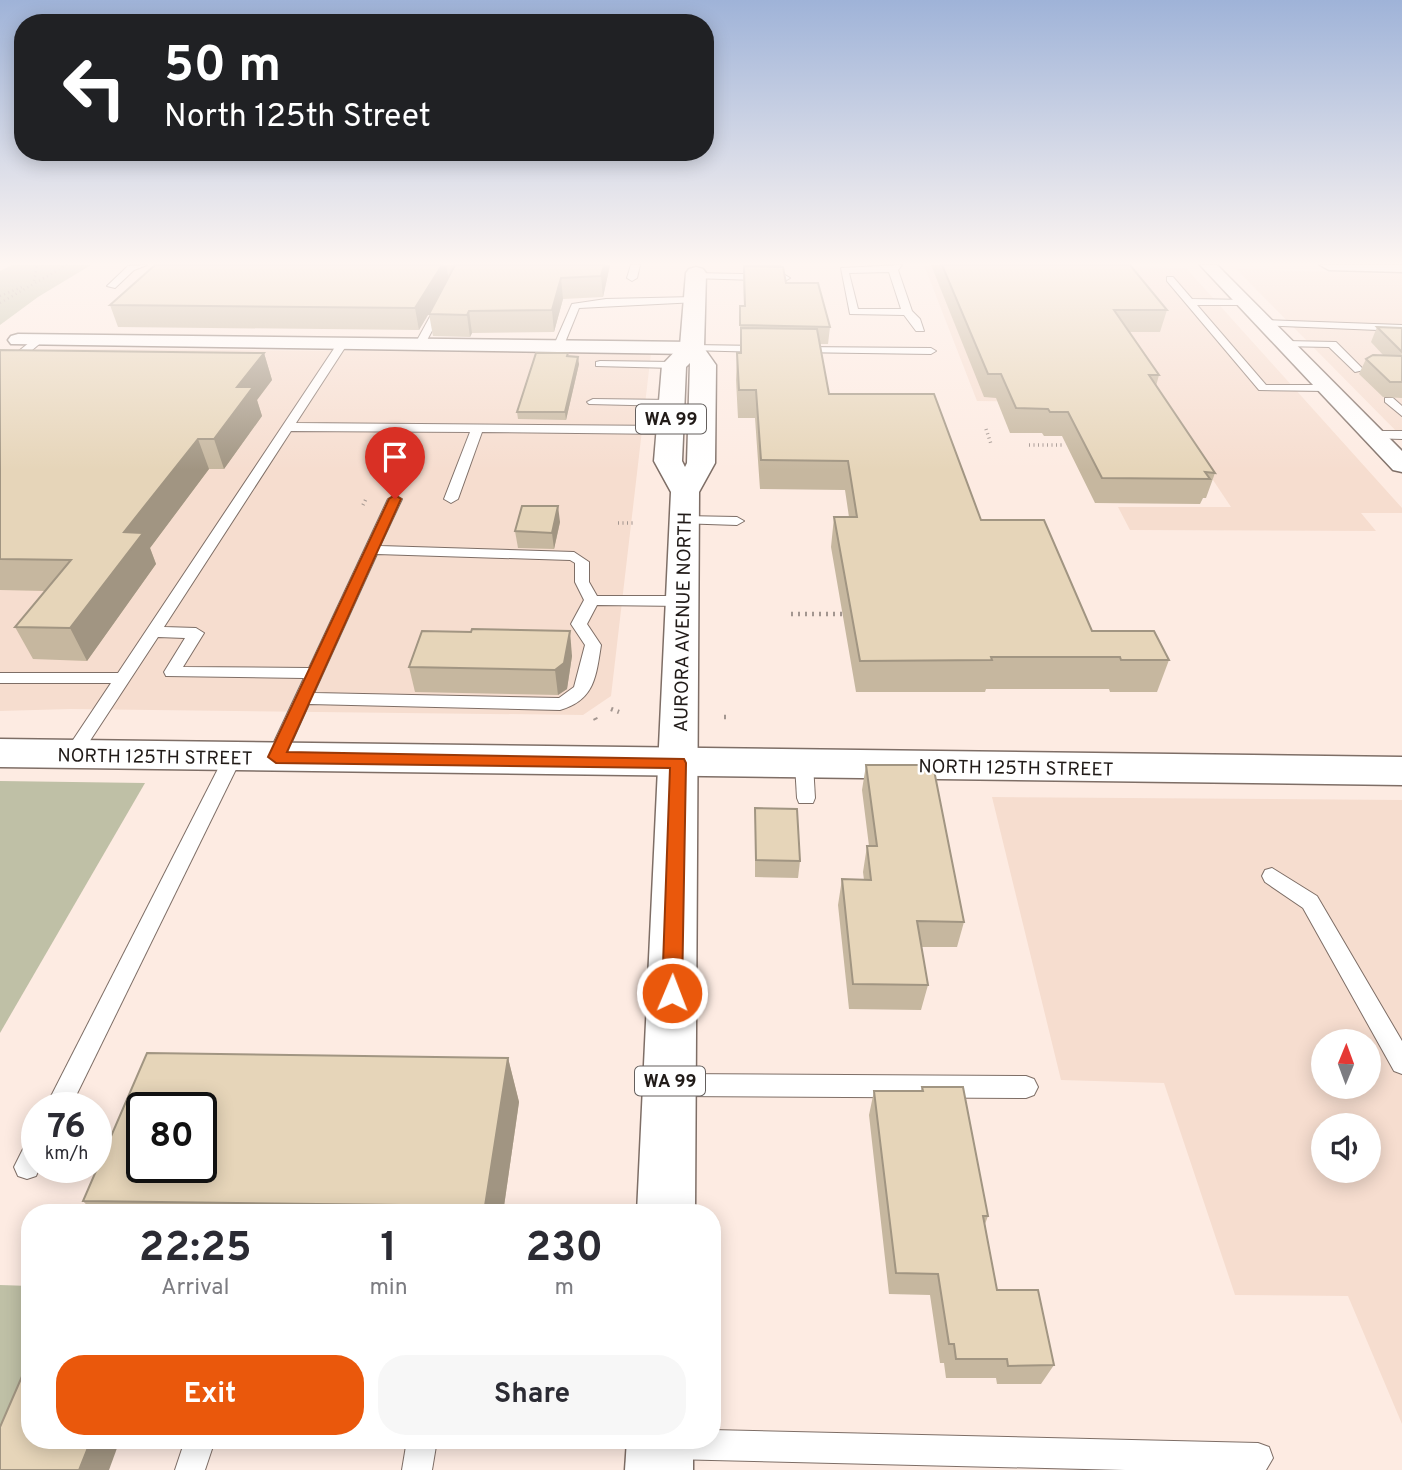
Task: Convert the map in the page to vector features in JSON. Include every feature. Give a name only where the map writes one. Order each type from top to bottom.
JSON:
[{"type":"main road","name":"AURORA AVENUE NORTH","points":[[666,1204],[684,506],[668,461],[672,403],[688,334]]},
{"type":"main road","name":"AURORA AVENUE NORTH","points":[[683,357],[704,365],[701,463],[684,506]]},
{"type":"main road","name":"NORTH 125TH STREET","points":[[0,754],[678,763],[805,781],[1402,771]]},
{"type":"street","points":[[1274,334],[1372,435],[1400,460]]},
{"type":"street","points":[[29,340],[559,345],[683,357]]},
{"type":"lane","points":[[420,344],[426,334]]},
{"type":"lane","points":[[559,345],[564,334]]},
{"type":"lane","points":[[1216,334],[1263,388],[1327,388]]},
{"type":"lane","points":[[0,361],[13,361],[29,340]]},
{"type":"lane","points":[[72,755],[343,343]]},
{"type":"lane","points":[[1284,344],[1332,344],[1359,370]]},
{"type":"lane","points":[[600,364],[776,349]]},
{"type":"lane","points":[[789,350],[931,351]]},
{"type":"lane","points":[[1389,400],[1402,412]]},
{"type":"lane","points":[[593,402],[672,403]]},
{"type":"lane","points":[[288,427],[670,430]]},
{"type":"lane","points":[[451,499],[478,428]]},
{"type":"lane","points":[[1372,435],[1402,435]]},
{"type":"lane","points":[[276,757],[395,499]]},
{"type":"lane","points":[[684,506],[737,521]]},
{"type":"lane","points":[[372,550],[564,554],[582,562],[582,582],[592,600]]},
{"type":"lane","points":[[592,600],[683,601]]},
{"type":"lane","points":[[302,698],[487,704],[565,703],[580,694],[585,686],[593,645],[579,624],[592,600]]},
{"type":"lane","points":[[153,632],[196,633],[172,671],[314,673]]},
{"type":"lane","points":[[0,678],[122,678]]},
{"type":"lane","points":[[65,1092],[233,757]]},
{"type":"lane","points":[[1272,876],[1310,902],[1402,1063]]},
{"type":"lane","points":[[670,1084],[1026,1087]]},
{"type":"lane","points":[[190,1470],[197,1449]]},
{"type":"lane","points":[[417,1470],[420,1449]]},
{"type":"lane","points":[[660,1451],[1258,1458]]},
{"type":"path","points":[[986,429],[992,444]]},
{"type":"path","points":[[989,436],[998,436]]},
{"type":"path","points":[[1029,445],[1063,445]]},
{"type":"path","points":[[363,505],[366,499]]},
{"type":"path","points":[[618,523],[634,523]]},
{"type":"path","points":[[791,614],[842,614]]},
{"type":"path","points":[[611,709],[619,712]]},
{"type":"path","points":[[724,717],[731,718]]},
{"type":"path","points":[[595,718],[598,724]]},
{"type":"shaded area","points":[[951,334],[1245,334],[1402,508],[1402,513],[1361,513],[1376,531],[1130,530],[1118,507],[1231,507],[1177,426],[1141,403],[977,401]]},
{"type":"shaded area","points":[[1300,334],[1402,334],[1402,437]]},
{"type":"shaded area","points":[[70,349],[651,353],[611,696],[583,715],[70,709],[0,711],[0,351]]},
{"type":"shaded area","points":[[992,797],[1402,800],[1402,1424],[1348,1296],[1235,1295],[1164,1083],[1061,1080]]},
{"type":"green space","points":[[0,781],[145,783],[0,1033]]},
{"type":"green space","points":[[0,1285],[21,1286],[21,1381],[0,1430]]},
{"type":"building","points":[[741,334],[818,334],[829,394],[934,394],[981,520],[1044,520],[1092,631],[1154,631],[1169,660],[1121,660],[1120,657],[991,657],[992,660],[860,661],[834,517],[857,517],[848,461],[761,460],[756,390],[739,390],[737,353],[741,353]]},
{"type":"building","points":[[971,334],[1130,334],[1159,375],[1149,375],[1215,473],[1205,472],[1210,479],[1102,478],[1068,412],[1016,408],[1001,374],[988,374]]},
{"type":"building","points":[[1384,334],[1402,334],[1402,352]]},
{"type":"building","points":[[0,350],[264,353],[237,387],[253,387],[214,439],[198,439],[124,532],[143,533],[70,628],[15,627],[71,560],[0,559]]},
{"type":"building","points":[[536,353],[568,353],[567,356],[578,357],[565,412],[517,412]]},
{"type":"building","points":[[1373,355],[1402,356],[1402,382],[1390,382],[1366,359]]},
{"type":"building","points":[[522,506],[558,506],[552,533],[515,531]]},
{"type":"building","points":[[472,629],[570,631],[564,663],[555,670],[409,667],[422,631],[471,632]]},
{"type":"building","points":[[866,765],[933,765],[964,922],[917,921],[928,985],[853,984],[842,879],[871,880],[867,846],[877,846]]},
{"type":"building","points":[[755,808],[797,809],[800,861],[756,860]]},
{"type":"building","points":[[147,1053],[508,1058],[485,1204],[83,1201],[91,1183],[112,1183],[112,1134],[126,1102],[126,1183],[217,1183],[217,1092],[130,1092]]},
{"type":"building","points":[[922,1087],[963,1087],[988,1216],[983,1216],[997,1290],[1038,1290],[1054,1365],[1008,1366],[1007,1359],[956,1359],[954,1344],[949,1344],[938,1274],[896,1273],[874,1091],[923,1091]]},
{"type":"building","points":[[21,1379],[21,1449],[87,1449],[79,1470],[0,1470],[0,1427]]},
{"type":"route","points":[[395,499],[276,757],[678,763],[672,993]]}]
